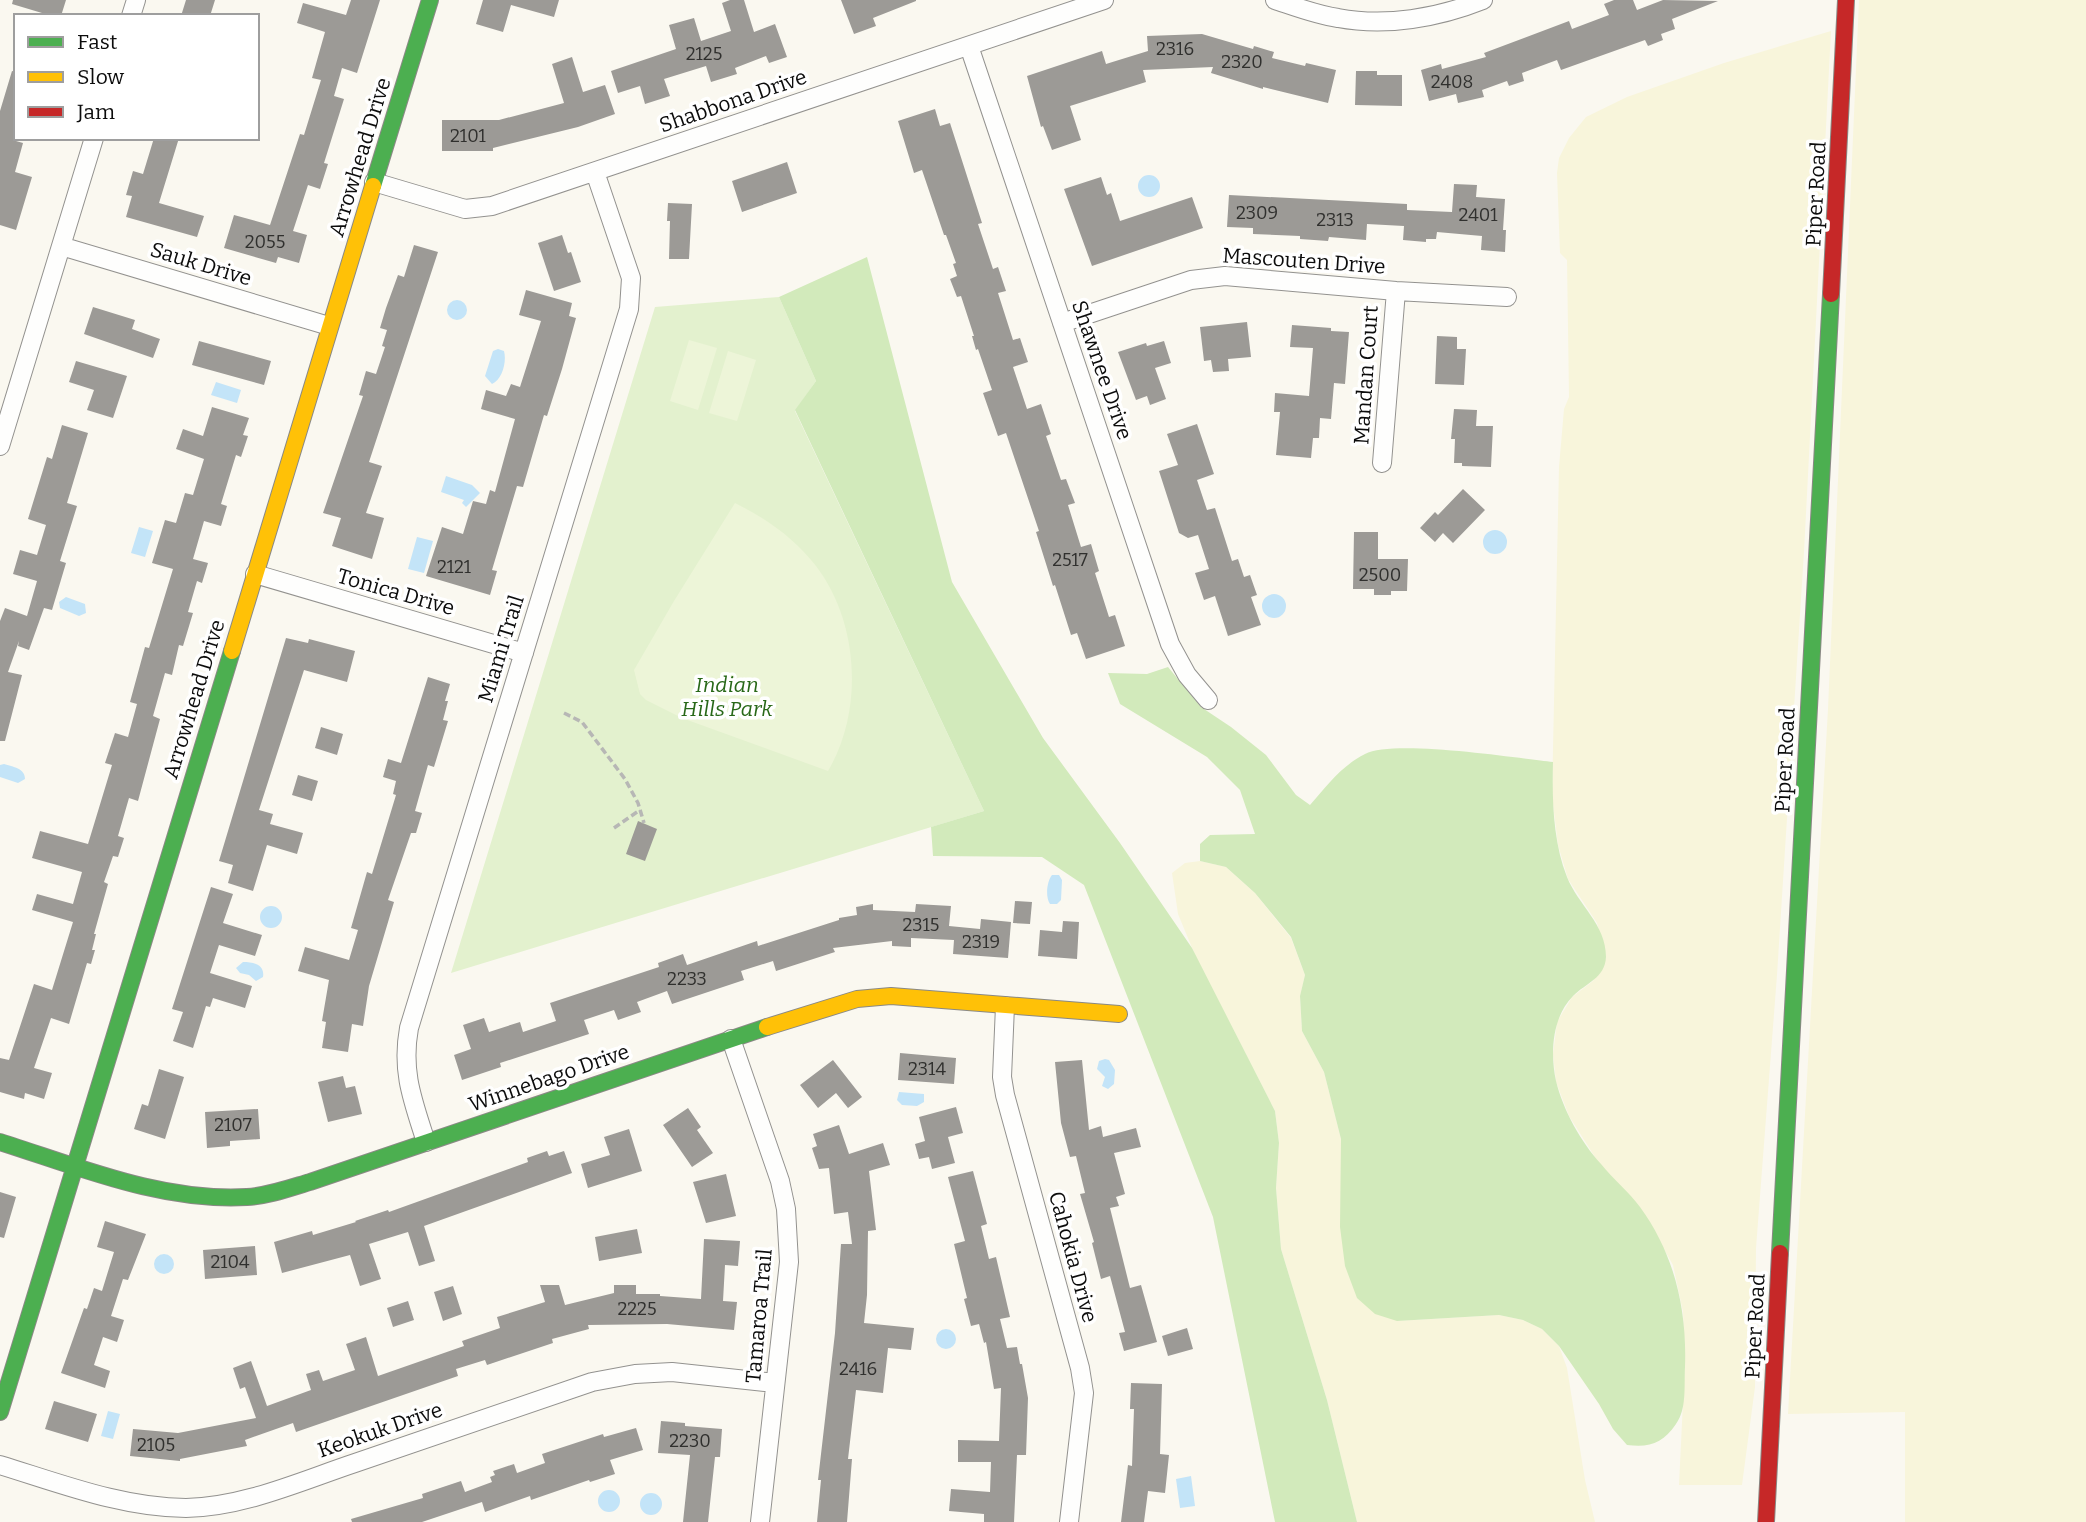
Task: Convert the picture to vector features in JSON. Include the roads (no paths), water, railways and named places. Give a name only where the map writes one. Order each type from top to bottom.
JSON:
[{"type":"street","name":"Arrowhead Drive","points":[[0,1412],[430,0]]},
{"type":"street","name":"Shabbona Drive","points":[[374,182],[465,209],[492,206],[1104,0]]},
{"type":"street","points":[[1275,0],[1338,18],[1367,21],[1396,21],[1426,16],[1452,11],[1483,0]]},
{"type":"street","name":"Piper Road","points":[[1766,1522],[1846,0]]},
{"type":"street","name":"Shawnee Drive","points":[[969,46],[1170,644],[1187,675],[1208,700]]},
{"type":"street","points":[[0,446],[93,140]]},
{"type":"street","name":"Miami Trail","points":[[426,1142],[408,1088],[405,1057],[409,1028],[629,309],[631,278],[595,172]]},
{"type":"street","name":"Sauk Drive","points":[[61,246],[329,326]]},
{"type":"street","name":"Mascouten Drive","points":[[1062,323],[1191,280],[1225,276],[1507,298]]},
{"type":"street","name":"Mandan Court","points":[[1382,463],[1396,291]]},
{"type":"street","name":"Tonica Drive","points":[[255,574],[524,653]]},
{"type":"street","name":"Winnebago Drive","points":[[0,1142],[182,1195],[249,1197],[310,1182],[822,1008],[857,999],[891,996],[1119,1014]]},
{"type":"street","name":"Cahokia Drive","points":[[1005,1006],[1002,1077],[1080,1368],[1084,1393],[1069,1522]]},
{"type":"street","name":"Tamaroa Trail","points":[[731,1039],[780,1181],[786,1209],[789,1262],[760,1522]]},
{"type":"street","name":"Keokuk Drive","points":[[0,1465],[70,1486],[154,1506],[186,1508],[221,1505],[287,1486],[592,1382],[635,1374],[672,1372],[775,1383]]},
{"type":"water","points":[[1149,175],[1157,178],[1160,186],[1157,194],[1149,197],[1141,194],[1138,186],[1141,178]]},
{"type":"water","points":[[457,300],[464,303],[467,310],[464,317],[457,320],[450,317],[447,310],[450,303]]},
{"type":"water","points":[[493,351],[504,351],[504,365],[499,379],[492,384],[485,376]]},
{"type":"water","points":[[216,382],[241,390],[237,403],[211,395]]},
{"type":"water","points":[[446,476],[472,485],[480,493],[466,507],[462,503],[464,500],[441,492]]},
{"type":"water","points":[[139,527],[153,531],[145,557],[131,553]]},
{"type":"water","points":[[1495,530],[1503,534],[1507,542],[1503,550],[1495,554],[1487,550],[1483,542],[1487,534]]},
{"type":"water","points":[[417,537],[433,541],[424,573],[408,569]]},
{"type":"water","points":[[1274,594],[1282,598],[1286,606],[1282,614],[1274,618],[1266,614],[1262,606],[1266,598]]},
{"type":"water","points":[[66,597],[85,604],[86,613],[79,616],[60,608],[59,602]]},
{"type":"water","points":[[0,765],[21,770],[25,779],[18,783],[0,777]]},
{"type":"water","points":[[1052,875],[1059,875],[1062,880],[1061,900],[1057,904],[1050,904],[1048,897],[1048,885]]},
{"type":"water","points":[[271,906],[279,909],[282,917],[279,925],[271,928],[263,925],[260,917],[263,909]]},
{"type":"water","points":[[243,962],[258,965],[263,977],[256,981],[249,975],[240,973],[236,968]]},
{"type":"water","points":[[1109,1060],[1115,1070],[1114,1084],[1108,1089],[1102,1086],[1105,1077],[1097,1069],[1099,1061]]},
{"type":"water","points":[[899,1092],[924,1094],[924,1102],[917,1106],[902,1105],[897,1100]]},
{"type":"water","points":[[164,1254],[171,1257],[174,1264],[171,1271],[164,1274],[157,1271],[154,1264],[157,1257]]},
{"type":"water","points":[[946,1329],[953,1332],[956,1339],[953,1346],[946,1349],[939,1346],[936,1339],[939,1332]]},
{"type":"water","points":[[108,1411],[120,1414],[113,1439],[101,1436]]},
{"type":"water","points":[[1191,1476],[1195,1506],[1180,1508],[1176,1479]]},
{"type":"water","points":[[609,1490],[619,1497],[620,1501],[613,1511],[609,1512],[599,1505],[598,1501],[605,1491]]},
{"type":"water","points":[[651,1493],[661,1500],[662,1504],[655,1514],[651,1515],[641,1508],[640,1504],[647,1494]]},
{"type":"park label","name":"Indian Hills Park","points":[[727,697]]}]
